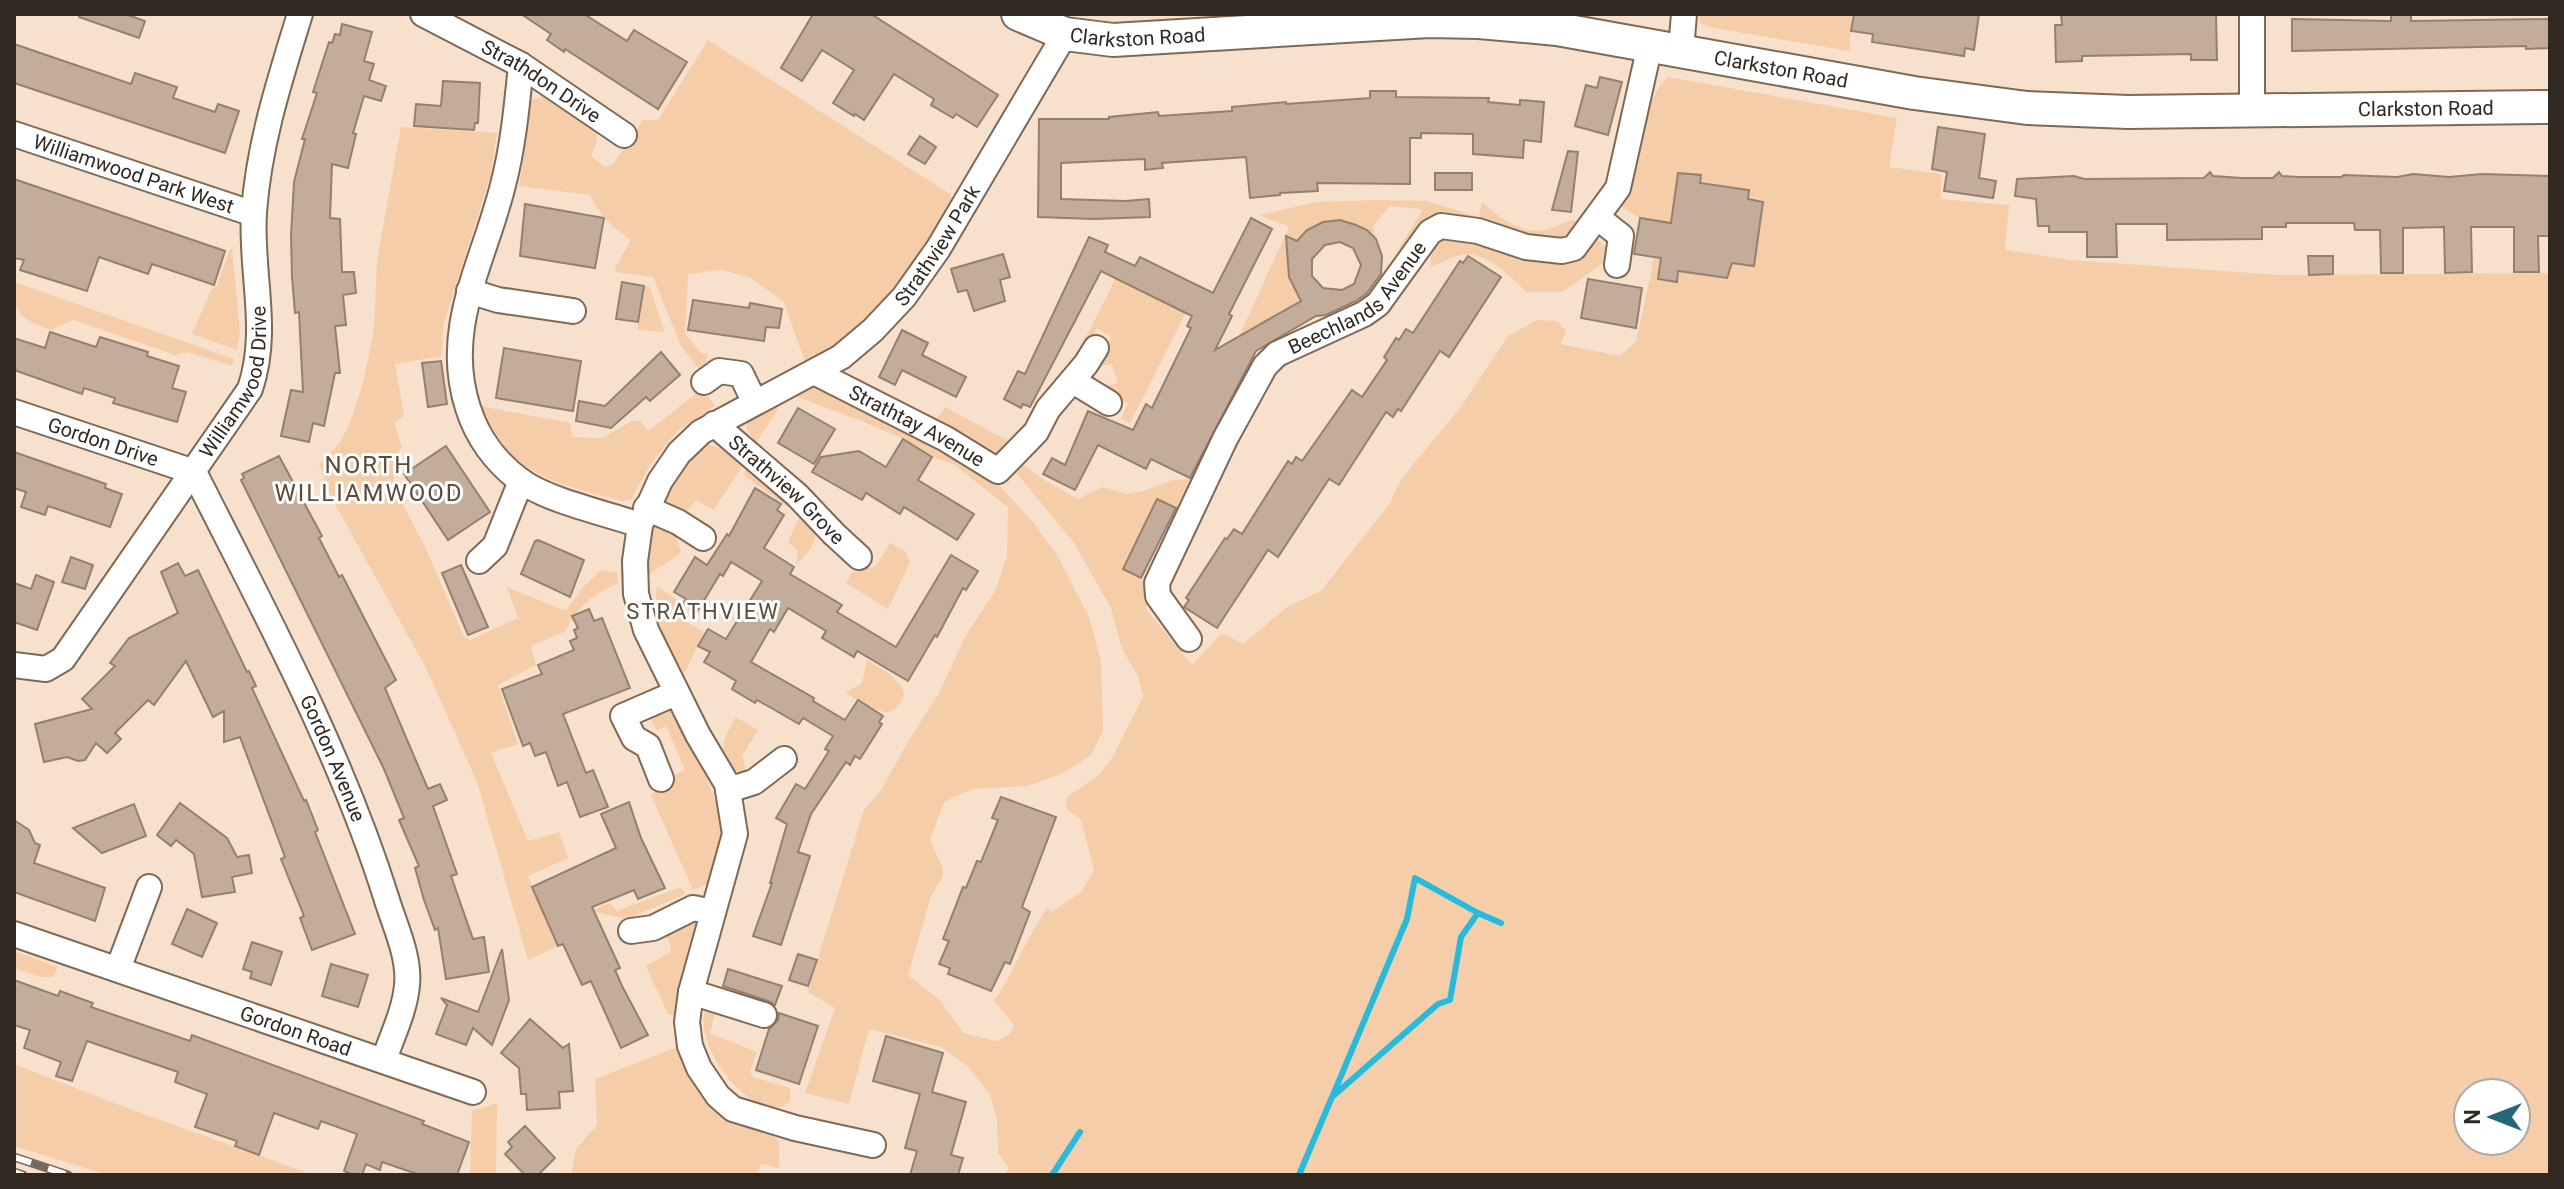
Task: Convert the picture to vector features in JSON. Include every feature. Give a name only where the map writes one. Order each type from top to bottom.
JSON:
[{"type":"main road","name":"Clarkston Road","points":[[1018,14],[1065,34],[1113,40],[1292,21],[1479,22],[1536,26],[1914,93],[2027,108],[2115,112],[2550,107]]},
{"type":"street","name":"Williamwood Drive","points":[[14,665],[46,669],[63,659],[250,389],[259,364],[260,329],[253,245],[258,169],[270,112],[300,14]]},
{"type":"street","name":"Strathdon Drive","points":[[423,14],[521,65],[614,138]]},
{"type":"street","name":"Beechlands Avenue","points":[[1189,639],[1158,596],[1157,583],[1225,439],[1265,366],[1277,354],[1364,314],[1378,304],[1430,232],[1441,226],[1478,231],[1526,247],[1562,251],[1574,248],[1618,188],[1666,48],[1684,14]]},
{"type":"street","points":[[2252,14],[2252,111]]},
{"type":"street","name":"Strathview Park","points":[[873,1145],[795,1128],[733,1109],[699,1068],[690,1046],[687,1022],[691,992],[735,834],[728,790],[646,630],[636,594],[635,561],[643,516],[679,453],[714,424],[841,357],[873,330],[904,297],[938,249],[1065,34]]},
{"type":"street","points":[[521,65],[503,185],[469,291],[460,330],[458,355],[461,385],[473,424],[498,461],[521,481],[545,494],[678,522],[703,538]]},
{"type":"street","name":"Williamwood Park West","points":[[14,134],[254,214]]},
{"type":"street","points":[[1598,218],[1621,236],[1617,265]]},
{"type":"street","points":[[469,291],[498,300],[573,311]]},
{"type":"street","name":"Strathtay Avenue","points":[[814,372],[946,439],[998,471],[1036,432],[1048,409],[1096,348]]},
{"type":"street","points":[[704,382],[719,371],[741,374],[754,401]]},
{"type":"street","points":[[1073,381],[1109,403]]},
{"type":"street","name":"Gordon Drive","points":[[14,412],[194,472]]},
{"type":"street","name":"Strathview Grove","points":[[714,424],[797,495],[859,557]]},
{"type":"street","name":"Gordon Avenue","points":[[194,472],[311,702],[379,874],[404,956],[408,983],[384,1060]]},
{"type":"street","points":[[479,561],[500,538],[521,481]]},
{"type":"street","points":[[661,779],[648,746],[634,738],[623,716],[676,693]]},
{"type":"street","points":[[728,790],[754,782],[784,759]]},
{"type":"street","points":[[118,969],[149,887]]},
{"type":"street","points":[[631,931],[653,928],[693,908],[713,912]]},
{"type":"street","name":"Gordon Road","points":[[14,934],[473,1092]]},
{"type":"street","points":[[691,992],[764,1015]]},
{"type":"shaded area","points":[[1699,14],[1852,14],[1849,51],[1708,27],[1700,23]]},
{"type":"shaded area","points":[[708,40],[950,194],[953,203],[923,251],[873,315],[831,349],[805,362],[784,302],[751,278],[722,270],[688,274],[685,334],[702,354],[708,354],[704,366],[698,368],[681,346],[653,277],[615,272],[631,240],[607,220],[590,195],[519,186],[525,150],[524,104],[542,96],[597,132],[591,156],[605,167],[614,163],[643,120],[658,120]]},
{"type":"shaded area","points":[[1668,77],[1897,118],[1889,167],[1941,174],[1941,199],[2009,205],[2005,250],[2071,260],[2279,275],[2550,273],[2550,1175],[1004,1175],[1009,1168],[998,1153],[997,1120],[990,1094],[967,1066],[942,1047],[869,1029],[849,1104],[805,1093],[835,1008],[808,992],[809,987],[864,810],[881,790],[939,693],[965,637],[996,589],[1007,556],[1008,507],[953,464],[932,457],[903,439],[864,422],[798,397],[797,391],[804,384],[825,386],[977,470],[1000,486],[1033,522],[1057,555],[1089,617],[1101,661],[1103,731],[1091,755],[1063,773],[1028,786],[972,789],[944,802],[930,840],[943,876],[931,896],[908,975],[940,1000],[963,1033],[997,1041],[1010,1034],[1014,1025],[994,1001],[1033,931],[1047,908],[1052,912],[1082,891],[1094,871],[1081,820],[1066,808],[1067,797],[1098,776],[1112,758],[1143,697],[1138,676],[1122,649],[1111,608],[1074,543],[1014,470],[1022,464],[1078,499],[1103,487],[1127,494],[1172,480],[1191,479],[1176,509],[1157,500],[1123,569],[1151,586],[1146,609],[1192,665],[1222,633],[1243,644],[1287,607],[1321,591],[1390,503],[1401,479],[1460,408],[1508,336],[1537,320],[1558,321],[1566,331],[1561,344],[1620,356],[1636,341],[1651,274],[1658,221],[1640,218],[1620,206],[1635,176],[1654,97]]},
{"type":"shaded area","points":[[401,127],[497,133],[491,174],[443,326],[442,356],[395,364],[404,416],[394,423],[402,447],[396,454],[393,485],[426,549],[464,637],[470,640],[518,618],[507,587],[566,611],[583,587],[601,570],[617,573],[618,583],[587,602],[575,614],[566,631],[531,646],[536,665],[498,685],[518,744],[491,753],[528,841],[559,832],[568,858],[528,876],[558,946],[528,960],[477,782],[426,668],[331,497],[319,464],[339,444],[350,423],[363,383],[374,330],[377,260]]},
{"type":"shaded area","points":[[1426,201],[1479,217],[1482,202],[1510,223],[1536,231],[1570,221],[1582,221],[1561,241],[1551,242],[1439,216],[1426,218],[1402,251],[1399,248],[1422,211],[1420,209],[1390,206],[1373,226],[1376,239],[1343,223],[1334,221],[1316,225],[1296,243],[1315,308],[1308,321],[1297,303],[1237,341],[1289,227],[1259,215],[1317,202]]},
{"type":"shaded area","points":[[1451,237],[1469,237],[1515,257],[1545,262],[1572,259],[1598,240],[1607,250],[1603,263],[1562,292],[1526,292],[1488,260],[1478,256],[1461,255],[1431,267],[1435,248]]},
{"type":"shaded area","points":[[232,248],[240,333],[237,350],[192,334],[211,290],[217,286]]},
{"type":"shaded area","points":[[1116,278],[1168,304],[1189,307],[1130,423],[1121,419],[1128,404],[1106,394],[1103,387],[1118,383],[1112,364],[1098,366],[1111,337],[1097,328],[1087,348],[1082,345]]},
{"type":"shaded area","points":[[14,282],[234,359],[232,366],[188,352],[175,355],[74,320],[50,330],[25,318],[17,309]]},
{"type":"shaded area","points":[[644,286],[650,287],[664,332],[637,330]]},
{"type":"shaded area","points":[[702,389],[715,406],[677,431],[650,465],[631,500],[623,501],[578,489],[535,472],[510,453],[480,406],[570,423],[572,437],[602,438],[632,421],[641,421],[648,431]]},
{"type":"shaded area","points":[[777,403],[777,411],[756,443],[747,430],[747,421],[757,412]]},
{"type":"shaded area","points":[[945,407],[1012,443],[995,455],[933,424]]},
{"type":"shaded area","points":[[709,445],[719,448],[742,466],[714,510],[696,500],[681,517],[662,509],[680,473],[693,457]]},
{"type":"shaded area","points":[[749,467],[759,472],[815,529],[810,549],[796,564],[798,551],[788,542],[800,516],[743,475]]},
{"type":"shaded area","points":[[659,519],[674,528],[681,553],[645,577],[650,525]]},
{"type":"shaded area","points":[[890,543],[905,551],[910,562],[888,609],[846,583],[852,572],[876,566]]},
{"type":"shaded area","points":[[657,586],[675,598],[684,619],[704,632],[684,674],[659,621]]},
{"type":"shaded area","points":[[867,660],[901,685],[903,699],[891,711],[876,709],[845,693],[862,683]]},
{"type":"shaded area","points":[[670,707],[712,790],[723,837],[722,858],[714,877],[693,890],[651,795],[664,786],[668,778],[685,770],[666,726],[657,731],[649,716]]},
{"type":"shaded area","points":[[736,717],[758,730],[742,756],[746,767],[743,772],[730,766],[723,747]]},
{"type":"shaded area","points":[[681,887],[685,894],[627,919],[591,911],[610,903],[617,911]]},
{"type":"shaded area","points":[[690,922],[700,927],[676,1016],[668,1014],[646,966],[670,952],[666,934]]},
{"type":"shaded area","points":[[14,951],[58,967],[53,977],[40,977],[14,968]]},
{"type":"shaded area","points":[[706,1007],[716,1010],[710,1033],[757,1052],[750,1071],[753,1077],[790,1088],[790,1101],[777,1108],[762,1105],[746,1096],[731,1081],[717,1063],[708,1043],[704,1024]]},
{"type":"shaded area","points":[[680,1046],[702,1095],[738,1120],[771,1134],[779,1142],[779,1168],[761,1164],[757,1175],[571,1175],[576,1149],[597,1125],[595,1079]]},
{"type":"shaded area","points":[[14,1064],[313,1175],[108,1175],[14,1146]]},
{"type":"shaded area","points":[[497,1103],[496,1175],[470,1175],[472,1111]]},
{"type":"building","points":[[79,14],[125,14],[145,21],[139,38],[79,17]]},
{"type":"building","points":[[521,14],[584,14],[627,41],[634,30],[687,62],[658,109],[565,49],[564,52],[547,40],[551,34]]},
{"type":"building","points":[[813,14],[871,14],[998,95],[977,127],[956,114],[953,118],[931,105],[934,99],[894,74],[864,120],[854,116],[833,103],[854,70],[822,50],[802,81],[781,68]]},
{"type":"building","points":[[1854,14],[1979,14],[1974,50],[1965,48],[1964,56],[1872,42],[1873,34],[1851,31]]},
{"type":"building","points":[[2061,14],[2216,14],[2217,60],[2191,60],[2191,54],[2082,56],[2082,61],[2056,62],[2055,25],[2062,25]]},
{"type":"building","points":[[2391,14],[2411,14],[2411,21],[2550,19],[2550,48],[2292,51],[2292,19],[2391,21]]},
{"type":"building","points":[[342,24],[372,32],[364,61],[374,64],[369,80],[386,86],[381,101],[364,96],[353,133],[356,134],[348,168],[332,164],[330,218],[340,219],[342,272],[354,272],[356,293],[343,295],[346,325],[335,326],[340,373],[335,373],[324,426],[313,423],[309,442],[281,436],[291,390],[303,392],[299,312],[295,313],[292,277],[294,182],[305,139],[302,139],[317,93],[313,92],[329,42],[332,43],[335,34],[340,35]]},
{"type":"building","points":[[14,44],[131,84],[135,73],[177,87],[173,98],[215,112],[218,104],[239,111],[225,153],[14,83]]},
{"type":"building","points":[[1600,77],[1622,82],[1608,135],[1575,126],[1586,85],[1597,88]]},
{"type":"building","points":[[443,81],[480,83],[478,123],[475,123],[474,130],[414,126],[416,104],[441,106]]},
{"type":"building","points":[[1370,91],[1396,91],[1396,97],[1489,98],[1488,102],[1520,105],[1520,100],[1544,102],[1541,142],[1524,140],[1523,158],[1473,154],[1473,134],[1421,133],[1421,138],[1410,138],[1410,184],[1317,183],[1318,191],[1250,198],[1246,157],[1162,163],[1163,168],[1145,170],[1145,159],[1061,163],[1061,199],[1149,199],[1150,217],[1038,217],[1039,119],[1109,119],[1158,112],[1159,116],[1232,111],[1232,107],[1370,98]]},
{"type":"building","points":[[1938,127],[1985,134],[1979,178],[1996,181],[1993,198],[1944,191],[1947,172],[1932,169]]},
{"type":"building","points":[[920,136],[936,147],[925,164],[908,154]]},
{"type":"building","points":[[1568,151],[1578,152],[1571,212],[1552,210]]},
{"type":"building","points":[[2210,172],[2213,176],[2242,178],[2273,178],[2279,172],[2282,176],[2298,177],[2397,177],[2413,174],[2449,177],[2482,174],[2550,176],[2549,236],[2538,236],[2539,272],[2514,272],[2514,227],[2471,227],[2472,272],[2445,273],[2444,227],[2403,228],[2403,273],[2381,273],[2380,230],[2355,230],[2354,223],[2286,223],[2286,227],[2262,227],[2262,239],[2167,240],[2167,224],[2116,224],[2117,257],[2087,257],[2087,232],[2049,232],[2049,226],[2038,226],[2036,199],[2015,196],[2017,179],[2074,176],[2084,179],[2204,178]]},
{"type":"building","points":[[1435,173],[1472,173],[1472,190],[1435,190]]},
{"type":"building","points":[[1678,173],[1701,175],[1700,183],[1749,190],[1748,199],[1763,202],[1754,266],[1732,263],[1727,278],[1678,271],[1677,282],[1658,279],[1661,258],[1634,254],[1640,218],[1671,223]]},
{"type":"building","points":[[14,179],[225,251],[214,285],[152,264],[148,274],[99,257],[87,291],[20,270],[24,260],[14,258]]},
{"type":"building","points":[[525,204],[604,218],[595,268],[520,256]]},
{"type":"building","points":[[1251,218],[1272,229],[1229,314],[1232,316],[1215,350],[1301,301],[1289,277],[1286,236],[1297,241],[1307,230],[1323,222],[1340,220],[1367,230],[1376,239],[1382,256],[1381,274],[1367,293],[1326,315],[1316,316],[1256,351],[1190,478],[1151,459],[1146,469],[1098,445],[1075,490],[1043,474],[1052,458],[1065,465],[1088,411],[1133,430],[1146,404],[1152,408],[1191,328],[1187,326],[1192,316],[1101,271],[1030,407],[1023,404],[1021,408],[1004,399],[1018,371],[1025,374],[1089,237],[1108,245],[1105,252],[1135,266],[1140,257],[1213,293]],"holes":[[[1340,242],[1353,248],[1361,265],[1354,284],[1342,290],[1323,288],[1312,276],[1312,259],[1325,245]]]},
{"type":"building","points":[[1003,254],[1010,277],[1000,280],[1005,301],[974,311],[967,290],[958,292],[951,269]]},
{"type":"building","points":[[1468,256],[1501,277],[1449,357],[1440,351],[1401,411],[1398,409],[1393,417],[1386,412],[1339,485],[1329,479],[1278,557],[1268,550],[1217,628],[1184,607],[1189,600],[1186,598],[1225,538],[1234,529],[1242,534],[1288,461],[1292,464],[1296,457],[1302,461],[1352,390],[1362,397],[1387,360],[1384,357],[1396,338],[1399,340],[1406,329],[1413,333],[1460,261],[1463,263]]},
{"type":"building","points":[[2308,256],[2333,256],[2333,274],[2309,275]]},
{"type":"building","points":[[1588,279],[1642,288],[1636,328],[1581,318]]},
{"type":"building","points":[[622,282],[644,286],[638,322],[616,319]]},
{"type":"building","points":[[693,300],[749,308],[750,303],[782,309],[779,328],[766,327],[764,341],[688,330]]},
{"type":"building","points":[[902,330],[928,343],[922,355],[966,377],[956,397],[902,370],[895,385],[879,377]]},
{"type":"building","points":[[50,332],[96,347],[100,337],[148,352],[147,356],[179,366],[172,388],[186,392],[177,422],[113,403],[115,398],[84,388],[82,394],[14,370],[14,338],[45,348]]},
{"type":"building","points":[[504,348],[581,361],[573,411],[496,398]]},
{"type":"building","points":[[661,352],[680,375],[650,401],[646,397],[611,428],[576,421],[579,401],[605,406]]},
{"type":"building","points":[[441,361],[447,404],[428,407],[422,363]]},
{"type":"building","points":[[798,408],[835,429],[814,464],[778,443]]},
{"type":"building","points":[[903,439],[932,457],[918,480],[974,514],[957,540],[904,507],[900,514],[866,493],[862,500],[812,472],[821,457],[859,451],[886,467]]},
{"type":"building","points":[[446,446],[490,512],[448,540],[404,474]]},
{"type":"building","points":[[14,452],[106,484],[105,488],[122,494],[110,527],[48,506],[45,515],[21,507],[26,492],[14,488]]},
{"type":"building","points":[[279,456],[322,536],[319,538],[339,577],[342,575],[396,680],[385,688],[428,789],[440,784],[447,800],[433,806],[457,874],[451,876],[473,939],[484,937],[489,972],[446,979],[438,928],[435,930],[424,900],[415,868],[419,866],[399,820],[404,818],[384,769],[241,480],[244,478],[242,474]]},
{"type":"building","points":[[755,488],[781,504],[777,510],[784,515],[764,548],[794,567],[790,574],[842,605],[837,612],[896,647],[951,555],[978,571],[966,590],[963,588],[937,637],[935,635],[908,681],[857,651],[854,657],[822,638],[826,631],[788,608],[774,632],[770,629],[751,662],[814,698],[813,701],[845,720],[858,700],[883,716],[879,722],[882,724],[860,759],[855,756],[850,765],[846,762],[811,814],[798,852],[810,856],[781,945],[753,936],[772,883],[787,824],[776,818],[796,784],[805,789],[829,751],[825,749],[833,736],[803,718],[799,724],[757,700],[755,703],[732,689],[736,681],[704,662],[710,652],[698,646],[708,629],[726,639],[762,581],[731,562],[697,612],[683,604],[686,599],[674,592],[695,557],[707,565],[727,534],[729,536]]},
{"type":"building","points":[[1157,499],[1176,508],[1141,578],[1123,569]]},
{"type":"building","points":[[538,540],[584,560],[570,597],[521,574]]},
{"type":"building","points":[[71,557],[93,565],[85,589],[62,582]]},
{"type":"building","points":[[178,563],[185,576],[198,570],[249,671],[256,686],[252,688],[306,800],[318,830],[315,832],[355,934],[312,950],[300,918],[304,916],[281,859],[285,857],[240,737],[224,742],[224,711],[213,717],[186,661],[154,705],[148,700],[115,733],[121,739],[107,753],[96,743],[85,760],[67,757],[44,762],[35,724],[92,709],[82,699],[115,666],[110,663],[129,638],[178,613],[161,572]]},
{"type":"building","points":[[461,565],[488,627],[468,635],[442,573]]},
{"type":"building","points":[[36,575],[54,582],[37,630],[14,622],[14,583],[31,589]]},
{"type":"building","points":[[589,609],[594,621],[602,618],[630,688],[563,714],[586,773],[593,770],[608,807],[580,817],[567,782],[558,786],[546,752],[535,756],[530,743],[523,746],[502,689],[542,674],[538,665],[574,650],[570,641],[577,638],[574,630],[578,628],[572,616]]},
{"type":"building","points":[[1001,797],[1056,817],[1022,907],[1030,912],[1010,964],[1005,962],[991,991],[948,974],[950,968],[939,964],[949,941],[943,939],[963,887],[966,888],[977,861],[981,862],[998,820],[992,818]]},
{"type":"building","points":[[629,802],[641,838],[665,888],[638,899],[634,890],[592,907],[620,968],[615,970],[622,986],[648,1035],[621,1048],[591,981],[582,985],[563,944],[558,946],[532,887],[616,848],[601,814]]},
{"type":"building","points":[[180,803],[227,838],[237,857],[249,855],[252,873],[232,877],[235,892],[202,897],[194,854],[176,840],[171,846],[157,835]]},
{"type":"building","points":[[134,804],[146,836],[102,853],[73,828]]},
{"type":"building","points":[[14,820],[29,830],[35,843],[40,845],[34,863],[105,888],[95,921],[14,892]]},
{"type":"building","points":[[187,909],[217,923],[202,957],[172,944]]},
{"type":"building","points":[[252,942],[282,952],[271,985],[250,978],[252,972],[243,969]]},
{"type":"building","points":[[502,949],[509,1000],[492,1045],[473,1028],[466,1045],[436,1034],[447,1005],[441,998],[478,1012]]},
{"type":"building","points":[[798,954],[817,960],[808,986],[789,980]]},
{"type":"building","points":[[331,964],[368,975],[358,1007],[322,996]]},
{"type":"building","points":[[728,969],[782,986],[775,1005],[723,986]]},
{"type":"building","points":[[14,980],[58,996],[60,991],[93,1003],[91,1007],[190,1041],[192,1035],[424,1121],[422,1124],[469,1142],[457,1175],[420,1175],[382,1162],[380,1170],[366,1164],[362,1175],[354,1175],[344,1171],[357,1134],[321,1121],[318,1129],[274,1113],[259,1155],[235,1146],[237,1141],[195,1127],[207,1094],[175,1082],[178,1072],[87,1041],[72,1081],[56,1076],[61,1062],[24,1048],[30,1030],[14,1025]]},
{"type":"building","points":[[779,1013],[818,1026],[799,1084],[756,1070],[769,1029],[778,1020]]},
{"type":"building","points":[[530,1019],[563,1048],[569,1044],[573,1091],[559,1092],[560,1108],[527,1110],[526,1094],[521,1094],[519,1068],[501,1053]]},
{"type":"building","points":[[886,1036],[943,1053],[932,1092],[966,1102],[951,1155],[963,1158],[958,1175],[910,1175],[917,1151],[905,1148],[920,1094],[873,1081]]},
{"type":"building","points":[[525,1126],[555,1158],[538,1175],[525,1175],[505,1154],[512,1147],[508,1142]]},
{"type":"waterway","points":[[1333,1095],[1407,919],[1415,878],[1478,913]]},
{"type":"waterway","points":[[1299,1175],[1332,1097],[1438,1004],[1450,1000],[1461,937],[1478,913],[1501,923]]},
{"type":"waterway","points":[[1052,1175],[1080,1132]]},
{"type":"railway","points":[[14,1157],[68,1175]]},
{"type":"railway","points":[[14,1172],[23,1175]]},
{"type":"district","name":"NORTH WILLIAMWOOD","points":[[369,479]]},
{"type":"district","name":"STRATHVIEW","points":[[703,611]]}]
